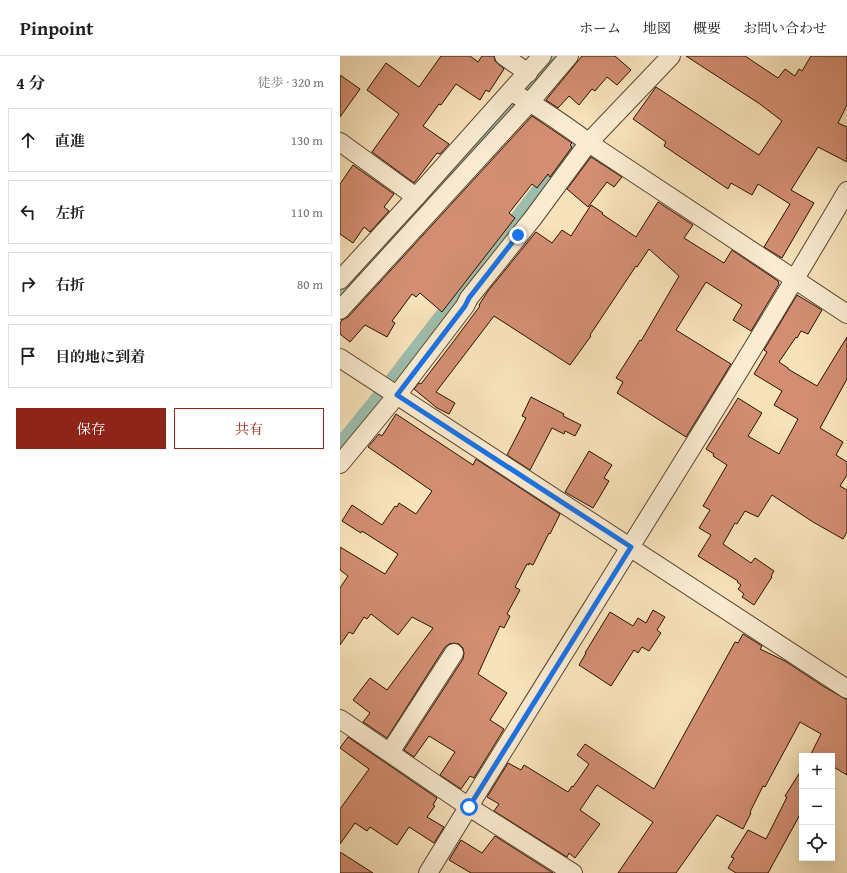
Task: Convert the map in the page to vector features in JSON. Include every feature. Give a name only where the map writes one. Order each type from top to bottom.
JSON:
[{"type":"street","points":[[504,56],[528,73]]},
{"type":"street","points":[[340,310],[521,97],[528,73],[542,56]]},
{"type":"street","points":[[340,280],[416,197],[521,97],[569,56]]},
{"type":"street","points":[[340,464],[397,395],[465,306],[469,298],[533,218],[589,142],[671,56]]},
{"type":"street","points":[[521,97],[579,134],[847,314]]},
{"type":"street","points":[[340,142],[416,197]]},
{"type":"street","points":[[428,873],[631,547],[847,191]]},
{"type":"street","points":[[340,358],[847,688]]},
{"type":"street","points":[[390,752],[454,653]]},
{"type":"street","points":[[340,719],[469,807],[573,873]]},
{"type":"building","points":[[441,56],[470,56],[478,62],[482,56],[494,56],[495,61],[504,69],[489,92],[486,90],[480,100],[456,84],[441,105],[439,104],[423,126],[449,144],[440,154],[437,153],[414,183],[372,152],[399,114],[367,90],[386,63],[419,87]]},
{"type":"building","points":[[582,56],[615,56],[631,70],[617,85],[607,77],[595,91],[592,89],[579,105],[569,96],[558,108],[546,100]]},
{"type":"building","points":[[686,56],[745,56],[778,78],[785,69],[795,76],[799,69],[802,71],[811,56],[847,56],[847,105],[838,123],[847,127],[847,162],[818,147],[791,190],[814,203],[782,258],[764,247],[790,204],[758,184],[752,195],[731,183],[728,189],[664,146],[666,142],[633,119],[656,87],[759,155],[782,121],[760,104]]},
{"type":"building","points":[[340,75],[360,89],[340,117]]},
{"type":"building","points":[[532,116],[572,143],[570,145],[572,147],[550,177],[548,174],[537,188],[532,184],[509,213],[515,218],[442,312],[420,293],[416,297],[412,294],[392,321],[395,323],[387,337],[365,325],[350,342],[340,334],[340,323],[342,320],[348,317]]},
{"type":"building","points":[[591,157],[622,177],[614,187],[607,182],[588,207],[567,189]]},
{"type":"building","points":[[353,165],[394,194],[384,207],[389,211],[370,232],[364,227],[353,243],[340,234],[340,184]]},
{"type":"building","points":[[658,202],[693,225],[684,238],[724,263],[732,250],[778,281],[779,284],[751,331],[733,320],[742,305],[706,282],[676,330],[731,364],[686,437],[617,393],[623,382],[616,378],[640,340],[641,341],[679,276],[649,249],[570,365],[494,316],[436,392],[455,403],[449,414],[437,408],[414,389],[419,383],[421,384],[480,306],[479,305],[488,291],[536,232],[552,243],[562,230],[571,236],[591,205],[636,237]]},
{"type":"building","points":[[797,295],[822,310],[808,334],[801,331],[779,362],[817,386],[847,337],[847,379],[820,428],[843,442],[836,455],[847,462],[847,475],[840,486],[847,490],[847,532],[843,539],[813,522],[772,495],[758,517],[745,511],[737,524],[735,523],[723,544],[751,563],[755,558],[774,571],[771,576],[772,577],[754,605],[742,597],[744,594],[738,589],[741,585],[737,582],[738,581],[698,556],[711,535],[699,528],[710,510],[703,506],[727,465],[713,456],[714,454],[706,449],[738,398],[762,413],[748,436],[779,454],[798,419],[774,405],[782,391],[754,374],[767,352],[764,350]]},
{"type":"building","points":[[531,397],[564,414],[563,416],[581,425],[575,436],[565,431],[564,434],[552,428],[530,470],[507,455],[526,418],[522,416]]},
{"type":"building","points":[[396,414],[473,465],[476,459],[560,514],[533,565],[529,563],[529,565],[527,564],[515,587],[520,590],[507,614],[510,616],[504,628],[500,626],[478,674],[507,693],[490,720],[504,729],[474,778],[470,776],[461,789],[440,775],[455,752],[429,736],[414,757],[404,750],[463,659],[463,648],[459,644],[454,643],[445,647],[387,738],[363,722],[370,713],[353,700],[370,678],[387,690],[433,628],[412,617],[398,635],[371,614],[367,619],[364,617],[353,634],[349,632],[340,645],[340,588],[348,576],[340,570],[340,547],[385,574],[398,554],[362,531],[361,533],[342,521],[352,505],[382,525],[395,506],[397,507],[399,503],[416,514],[432,491],[368,447],[379,434],[382,436]]},
{"type":"building","points":[[589,451],[612,465],[604,478],[609,481],[593,508],[565,492]]},
{"type":"building","points":[[653,610],[665,617],[657,630],[661,633],[649,651],[642,647],[638,653],[634,650],[611,686],[579,665],[610,612],[633,626],[638,618],[646,623]]},
{"type":"building","points":[[743,634],[762,646],[760,649],[785,661],[847,700],[847,775],[835,768],[835,753],[812,753],[821,734],[800,722],[765,787],[763,786],[743,829],[717,815],[676,873],[618,873],[653,822],[597,785],[580,810],[600,824],[575,858],[569,853],[567,857],[494,811],[499,804],[487,797],[508,763],[521,770],[524,765],[568,792],[589,764],[577,755],[585,744],[654,789],[735,642],[738,643]]},
{"type":"building","points":[[348,737],[437,798],[433,805],[435,806],[427,817],[444,827],[434,843],[409,827],[397,845],[370,827],[367,831],[355,823],[340,844],[340,809],[369,769],[340,748]]},
{"type":"building","points":[[799,774],[799,816],[768,873],[736,873],[728,868],[734,858],[731,857],[748,830],[766,839],[787,797],[785,796]]},
{"type":"building","points":[[495,836],[553,873],[471,873],[449,860],[461,840],[482,853]]},
{"type":"building","points":[[340,852],[373,873],[340,873]]},
{"type":"waterway","points":[[340,294],[497,124],[557,56]]},
{"type":"waterway","points":[[393,381],[576,144]]},
{"type":"waterway","points":[[340,447],[382,395]]},
{"type":"route","points":[[469,807],[631,547],[397,395],[518,235]]}]
